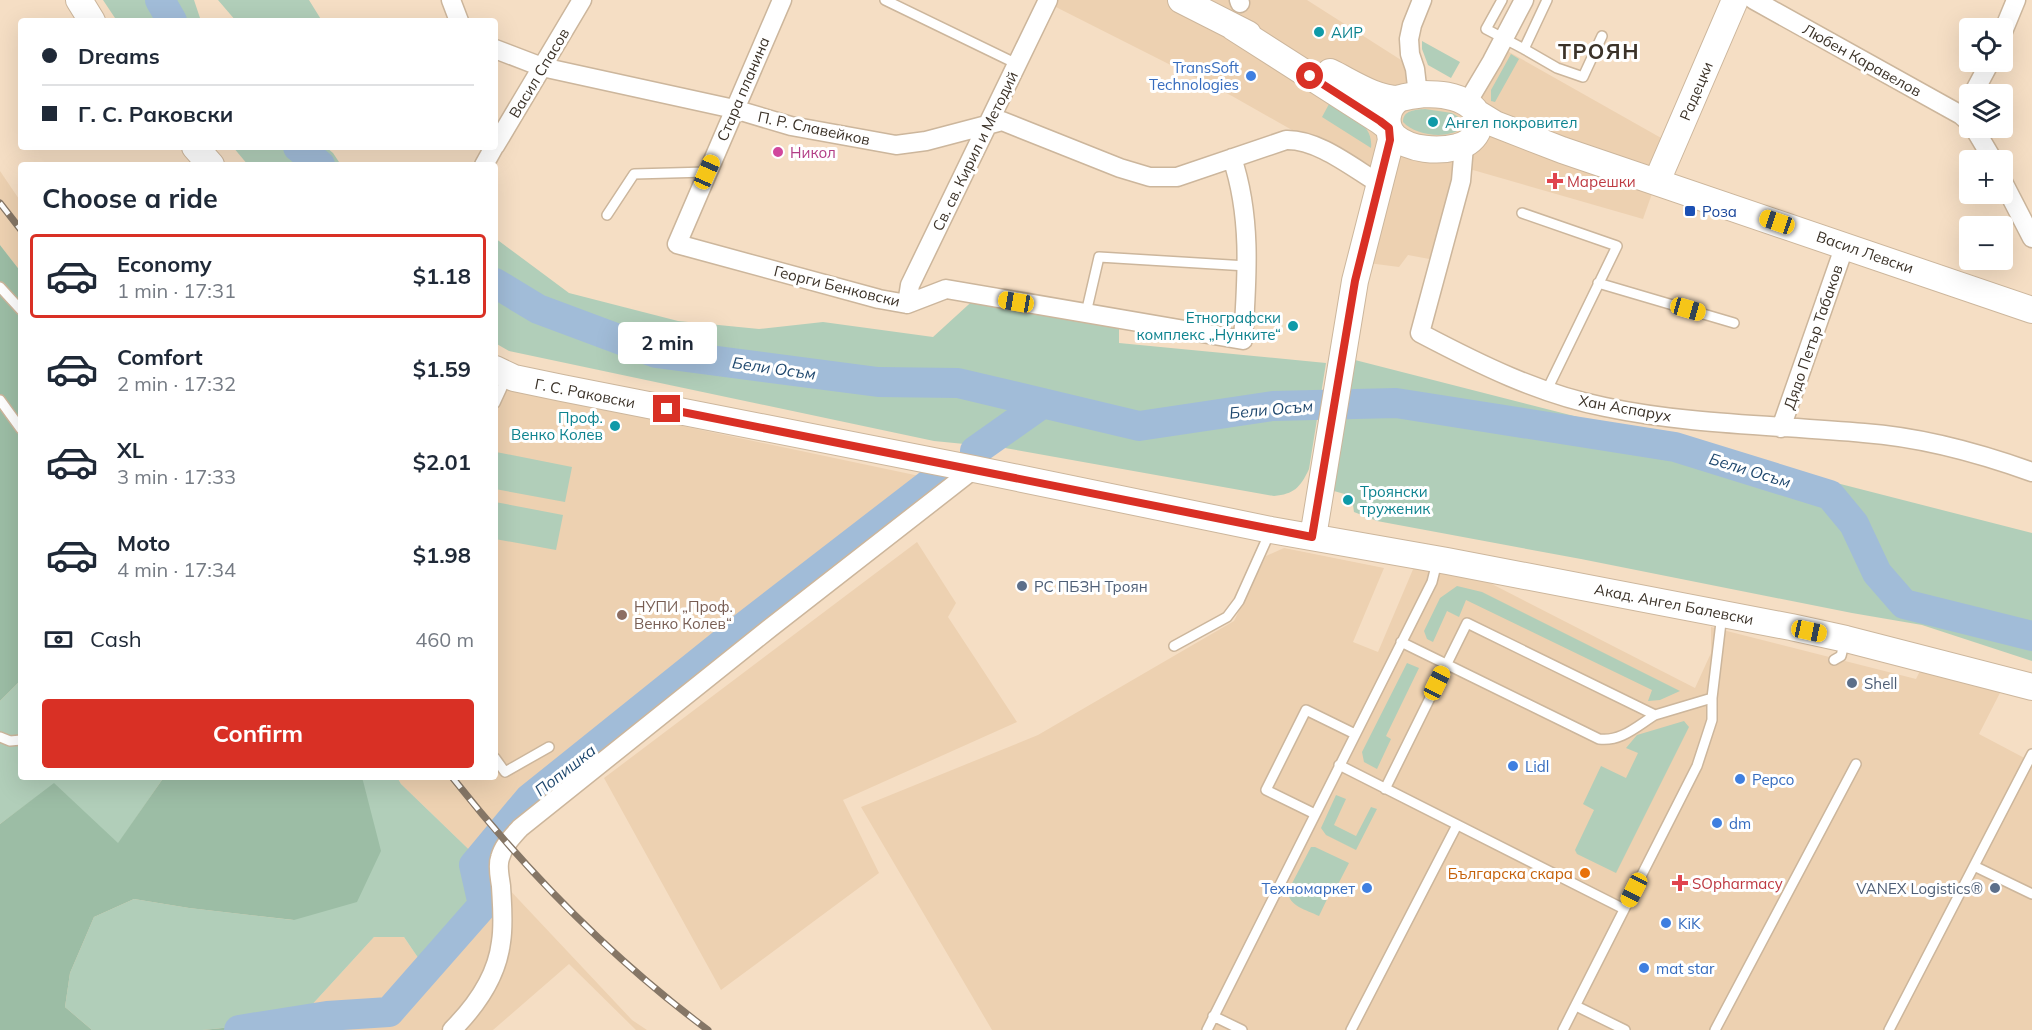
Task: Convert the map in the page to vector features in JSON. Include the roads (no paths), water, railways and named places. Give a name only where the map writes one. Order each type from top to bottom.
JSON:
[{"type":"street","points":[[79,0],[90,18]]},
{"type":"street","points":[[451,0],[458,18]]},
{"type":"street","name":"Васил Спасов","points":[[498,142],[582,0]]},
{"type":"street","name":"Стара планина","points":[[676,244],[782,0]]},
{"type":"street","name":"Св. св. Кирил и Методий","points":[[907,304],[910,285],[1048,0]]},
{"type":"street","points":[[1181,0],[1237,10],[1389,99],[1446,95],[1472,108],[1479,125],[1477,134],[1467,144],[1440,150],[1406,143],[1395,137],[1389,128],[1237,10]]},
{"type":"street","points":[[1409,97],[1409,39],[1422,0]]},
{"type":"street","points":[[1472,108],[1503,39],[1524,0]]},
{"type":"street","name":"Радецки","points":[[1658,181],[1735,0]]},
{"type":"street","name":"Любен Каравелов","points":[[1754,0],[1959,111]]},
{"type":"street","points":[[2009,18],[2016,0]]},
{"type":"street","name":"П. Р. Славейков","points":[[498,50],[542,67],[734,110],[791,126],[896,145],[926,141],[1002,121],[1120,168],[1150,177],[1177,177],[1286,140],[1299,139],[1315,145],[1380,184]]},
{"type":"street","points":[[1312,537],[1355,281],[1389,151],[1387,118],[1391,107],[1409,97]]},
{"type":"street","name":"Васил Левски","points":[[1472,108],[1495,124],[1562,150],[2032,310]]},
{"type":"street","name":"Васил Левски","points":[[1467,144],[1509,141],[1562,150]]},
{"type":"street","name":"Хан Аспарух","points":[[1467,144],[1461,182],[1420,333],[1477,363],[1545,392],[1616,409],[1781,428],[1866,433],[1943,446],[2032,472]]},
{"type":"street","points":[[1371,215],[1396,165],[1411,152],[1423,148]]},
{"type":"street","points":[[198,150],[209,162]]},
{"type":"street","name":"Георги Бенковски","points":[[676,244],[879,299],[907,304],[946,290],[1243,340],[1247,266],[1245,227],[1240,183],[1232,158]]},
{"type":"street","points":[[2013,201],[2032,238]]},
{"type":"street","name":"Дядо Петър Табаков","points":[[1781,428],[1845,245]]},
{"type":"street","name":"Г. С. Раковски","points":[[501,372],[562,388],[1312,537]]},
{"type":"street","points":[[452,1030],[475,1005],[498,959],[503,913],[499,860],[507,843],[520,828],[770,628],[974,469]]},
{"type":"street","name":"Акад. Ангел Балевски","points":[[1312,537],[1722,614],[1840,650],[2032,687]]},
{"type":"lane","points":[[885,0],[1017,64]]},
{"type":"lane","points":[[1502,0],[1486,29],[1557,68],[1583,77],[1602,36]]},
{"type":"lane","points":[[1524,49],[1547,0]]},
{"type":"lane","points":[[607,215],[634,174],[707,172]]},
{"type":"lane","points":[[1522,213],[1617,246],[1545,392]]},
{"type":"lane","points":[[1086,313],[1099,257],[1247,266]]},
{"type":"lane","points":[[1598,283],[1734,323]]},
{"type":"lane","points":[[0,287],[18,306]]},
{"type":"lane","points":[[498,388],[501,372]]},
{"type":"lane","points":[[0,400],[18,425]]},
{"type":"lane","points":[[1174,646],[1227,617],[1239,601],[1271,530]]},
{"type":"lane","points":[[1206,1030],[1432,582],[1437,559]]},
{"type":"lane","points":[[1563,1030],[1697,766],[1712,720],[1712,698],[1722,614]]},
{"type":"lane","points":[[1385,789],[1467,623],[1655,715]]},
{"type":"lane","points":[[1401,642],[1599,739],[1611,741],[1620,738],[1655,715],[1712,698]]},
{"type":"lane","points":[[1315,814],[1266,790],[1306,710],[1355,734]]},
{"type":"lane","points":[[0,737],[10,741],[18,740]]},
{"type":"lane","points":[[498,762],[505,772],[549,747]]},
{"type":"lane","points":[[1889,1030],[2032,754]]},
{"type":"lane","points":[[1715,1030],[1857,764]]},
{"type":"lane","points":[[1339,765],[1624,909]]},
{"type":"lane","points":[[1352,1030],[1457,825]]},
{"type":"lane","points":[[1974,866],[2032,894]]},
{"type":"lane","points":[[1576,1006],[1624,1030]]},
{"type":"lane","points":[[1214,1016],[1242,1030]]},
{"type":"waterway","name":"Бели Осъм","points":[[160,0],[170,18]]},
{"type":"waterway","name":"Бели Осъм","points":[[302,150],[316,162]]},
{"type":"waterway","name":"Бели Осъм","points":[[498,285],[538,309],[656,353],[878,382],[958,383],[1139,426],[1273,406],[1396,403],[1675,447],[1830,495],[1854,524],[1877,573],[1904,604],[2032,636]]},
{"type":"waterway","name":"Попишка","points":[[975,451],[1043,403]]},
{"type":"waterway","name":"Попишка","points":[[239,1030],[327,1016],[389,1012],[483,905],[474,865],[529,799],[731,637],[933,481]]},
{"type":"railway","points":[[0,203],[18,226]]},
{"type":"railway","points":[[454,780],[540,880],[572,912],[638,973],[708,1030]]},
{"type":"place","name":"АИР","points":[[1319,32]]},
{"type":"place","name":"TransSoft Technologies","points":[[1251,76]]},
{"type":"place","name":"Ангел покровител","points":[[1433,122]]},
{"type":"place","name":"Никол","points":[[778,152]]},
{"type":"place","name":"Марешки","points":[[1555,181]]},
{"type":"place","name":"Роза","points":[[1690,211]]},
{"type":"place","name":"Етнографски комплекс „Нунките“","points":[[1293,326]]},
{"type":"place","name":"Проф. Венко Колев","points":[[615,426]]},
{"type":"place","name":"Троянски труженик","points":[[1348,500]]},
{"type":"place","name":"РС ПБЗН Троян","points":[[1022,586]]},
{"type":"place","name":"НУПИ „Проф. Венко Колев“","points":[[622,615]]},
{"type":"place","name":"Shell","points":[[1852,683]]},
{"type":"place","name":"Lidl","points":[[1513,766]]},
{"type":"place","name":"Pepco","points":[[1740,779]]},
{"type":"place","name":"dm","points":[[1717,823]]},
{"type":"place","name":"Българска скара","points":[[1585,873]]},
{"type":"place","name":"SOpharmacy","points":[[1680,883]]},
{"type":"place","name":"Техномаркет","points":[[1367,888]]},
{"type":"place","name":"VANEX Logistics®","points":[[1995,888]]},
{"type":"place","name":"KiK","points":[[1666,923]]},
{"type":"place","name":"mat star","points":[[1644,968]]},
{"type":"district","name":"ТРОЯН","points":[[1599,51]]}]
